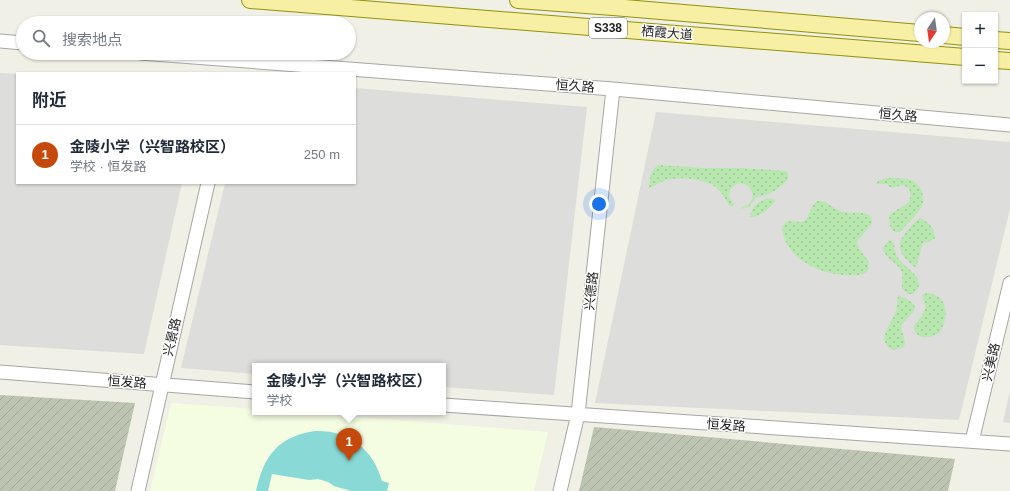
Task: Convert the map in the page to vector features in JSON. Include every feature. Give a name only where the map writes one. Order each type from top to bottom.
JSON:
[{"type":"main road","name":"栖霞大道","points":[[250,0],[962,57]]},
{"type":"main road","name":"栖霞大道","points":[[518,0],[620,4],[914,32]]},
{"type":"main road","points":[[950,36],[962,37]]},
{"type":"main road","points":[[998,40],[1010,41]]},
{"type":"main road","points":[[998,60],[1010,61]]},
{"type":"street","points":[[0,41],[16,42]]},
{"type":"street","name":"恒久路","points":[[187,60],[234,67],[320,72]]},
{"type":"street","name":"恒久路","points":[[356,74],[613,89],[1010,125]]},
{"type":"street","name":"兴德路","points":[[560,491],[578,414],[613,89]]},
{"type":"street","name":"兴景路","points":[[138,491],[208,184]]},
{"type":"street","name":"兴美路","points":[[972,441],[1010,283]]},
{"type":"street","name":"恒发路","points":[[0,372],[252,392]]},
{"type":"street","name":"恒发路","points":[[446,405],[1010,444]]},
{"type":"shaded area","points":[[0,73],[16,74],[16,184],[182,184],[144,354],[0,345]]},
{"type":"shaded area","points":[[356,88],[587,107],[554,395],[446,387],[446,363],[252,363],[252,374],[181,368],[225,184],[356,184]]},
{"type":"shaded area","points":[[656,112],[1010,142],[1010,209],[959,420],[595,403]]},
{"type":"shaded area","points":[[1010,391],[1010,423],[1003,422]]},
{"type":"shaded area","points":[[0,395],[135,403],[115,491],[0,491]]},
{"type":"shaded area","points":[[171,403],[252,409],[252,415],[330,415],[548,432],[534,491],[150,491]]},
{"type":"shaded area","points":[[594,427],[955,459],[948,491],[579,491]]},
{"type":"shaded area","points":[[315,431],[339,434],[358,444],[373,460],[382,481],[389,483],[387,491],[351,491],[318,479],[309,480],[272,474],[268,491],[256,491],[263,468],[274,450],[291,438]]},
{"type":"green space","points":[[659,165],[785,171],[788,173],[788,179],[774,191],[756,197],[750,206],[741,209],[741,207],[750,203],[753,194],[750,187],[745,184],[735,185],[731,188],[729,193],[734,204],[732,207],[714,186],[694,179],[672,179],[649,188],[652,172]]},
{"type":"green space","points":[[886,178],[908,179],[919,186],[922,193],[922,206],[900,232],[895,232],[891,228],[889,217],[890,214],[908,203],[911,196],[909,188],[903,185],[891,188],[887,184],[876,184],[878,181]]},
{"type":"green space","points":[[769,198],[776,201],[758,216],[750,217],[756,204]]},
{"type":"green space","points":[[817,201],[827,203],[839,211],[867,214],[871,216],[872,223],[857,242],[860,250],[869,262],[868,270],[864,274],[841,275],[817,269],[796,256],[789,247],[782,229],[784,225],[787,221],[802,222],[806,220],[813,205]]},
{"type":"green space","points":[[920,218],[926,221],[934,231],[935,238],[929,242],[923,243],[916,268],[901,252],[900,243],[906,232]]},
{"type":"green space","points":[[890,240],[895,247],[898,258],[918,279],[918,289],[913,294],[908,294],[902,288],[902,272],[900,268],[884,253],[883,249]]},
{"type":"green space","points":[[928,293],[940,298],[946,314],[940,332],[932,336],[924,337],[917,334],[914,326],[924,311],[925,306],[923,294]]},
{"type":"green space","points":[[898,295],[912,303],[914,309],[901,326],[905,343],[904,347],[893,350],[885,342],[885,337],[897,309]]},
{"type":"place","name":"金陵小学（兴智路校区）","points":[[349,461]]}]
